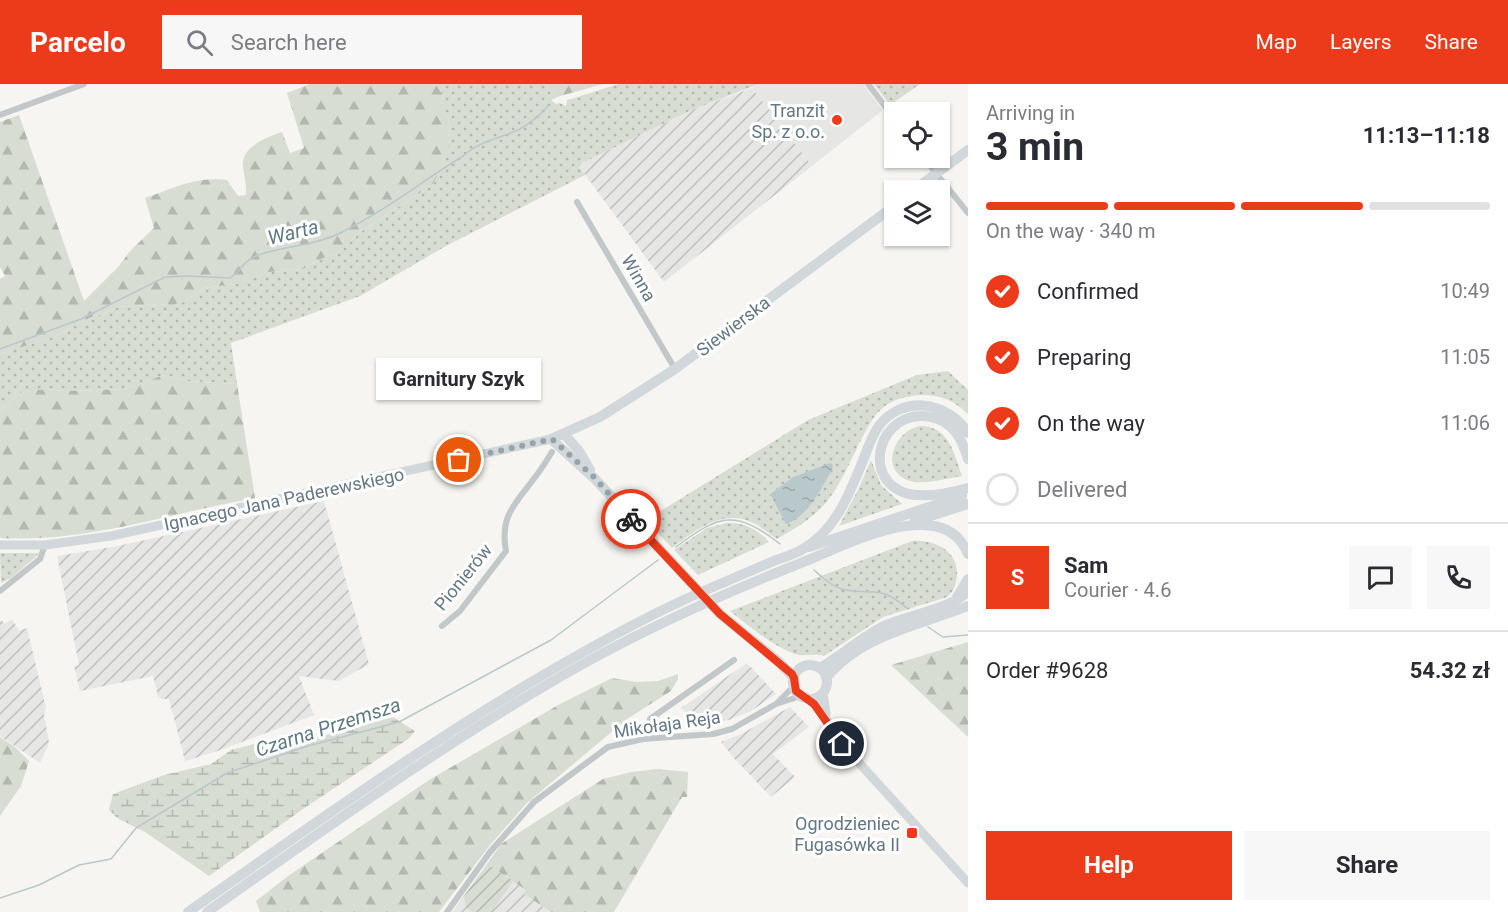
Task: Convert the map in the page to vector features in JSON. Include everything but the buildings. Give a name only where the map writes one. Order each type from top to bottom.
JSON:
[{"type":"main road","points":[[928,180],[968,150]]},
{"type":"main road","name":"Siewierska","points":[[564,434],[589,423],[633,398],[884,213]]},
{"type":"main road","points":[[803,549],[831,524],[840,512],[874,434],[890,415],[913,405],[938,407],[959,420],[968,433]]},
{"type":"main road","points":[[968,459],[964,443],[955,430],[943,421],[928,416],[913,417],[899,423],[883,439],[880,453],[883,470],[888,480],[901,491],[924,495],[968,488]]},
{"type":"main road","points":[[579,450],[589,423]]},
{"type":"main road","points":[[564,434],[579,450],[595,478]]},
{"type":"main road","name":"Ignacego Jana Paderewskiego","points":[[0,545],[45,545],[111,536],[552,439],[564,434]]},
{"type":"main road","points":[[552,439],[595,478],[695,591],[711,602],[744,634],[770,654],[828,723],[842,744],[968,883]]},
{"type":"main road","points":[[205,909],[218,891],[407,760],[588,649],[695,591],[710,588],[803,549],[968,495]]},
{"type":"main road","points":[[188,912],[205,909],[228,898],[372,795],[443,748],[582,665],[711,602],[852,543],[968,504]]},
{"type":"main road","points":[[894,528],[922,525],[946,528],[962,541],[968,554]]},
{"type":"main road","points":[[962,605],[964,587],[968,579]]},
{"type":"main road","points":[[827,678],[854,653],[873,642],[962,605],[968,592]]},
{"type":"main road","points":[[820,668],[884,626],[962,605]]},
{"type":"main road","points":[[770,654],[802,668],[813,665],[820,668],[827,678],[827,687],[815,698],[806,698]]},
{"type":"main road","points":[[794,682],[802,668]]},
{"type":"main road","points":[[823,693],[828,723]]},
{"type":"street","points":[[0,115],[84,84]]},
{"type":"street","points":[[868,84],[884,105]]},
{"type":"street","points":[[933,168],[968,213]]},
{"type":"street","name":"Winna","points":[[577,202],[675,369]]},
{"type":"street","name":"Pionierów","points":[[442,626],[460,611],[506,551],[505,527],[510,511],[552,452]]},
{"type":"street","points":[[0,591],[40,559],[45,545]]},
{"type":"street","points":[[650,738],[650,719],[734,660]]},
{"type":"street","name":"Mikołaja Reja","points":[[447,912],[490,852],[534,802],[608,747],[650,738],[723,732],[747,723],[776,704],[794,682]]},
{"type":"street","name":"Mikołaja Reja","points":[[776,704],[806,698]]},
{"type":"shaded area","points":[[759,84],[863,84],[883,110],[812,166],[752,88]]},
{"type":"shaded area","points":[[752,88],[812,166],[664,282],[578,165],[694,109]]},
{"type":"shaded area","points":[[324,501],[369,664],[339,681],[299,676],[314,715],[185,761],[169,699],[161,699],[158,696],[153,676],[80,691],[74,666],[79,665],[57,556],[118,546]]},
{"type":"shaded area","points":[[12,619],[19,631],[27,628],[46,708],[44,714],[49,743],[40,763],[0,736],[0,621],[5,624]]},
{"type":"shaded area","points":[[747,663],[776,694],[751,711],[729,720],[700,725],[681,708]]},
{"type":"shaded area","points":[[790,707],[809,727],[773,754],[795,777],[771,797],[721,742],[741,734]]},
{"type":"shaded area","points":[[487,864],[527,890],[525,894],[551,912],[452,912]]},
{"type":"green space","points":[[310,84],[441,84],[441,102],[450,125],[447,151],[442,167],[432,185],[359,233],[337,254],[323,258],[303,269],[269,272],[236,284],[204,288],[184,302],[172,305],[117,307],[104,314],[91,317],[56,336],[0,354],[0,279],[5,276],[0,267],[0,122],[19,115],[84,301],[154,228],[145,198],[195,181],[216,179],[227,180],[238,196],[246,195],[243,160],[250,148],[282,132],[290,153],[304,148],[287,93]]},
{"type":"green space","points":[[441,84],[543,84],[557,97],[551,100],[556,104],[566,106],[567,100],[619,84],[759,84],[694,109],[578,165],[585,175],[446,246],[360,296],[231,343],[237,384],[186,381],[164,375],[125,389],[65,391],[45,389],[19,393],[0,412],[0,354],[56,336],[91,317],[104,314],[117,307],[172,305],[184,302],[204,288],[236,284],[269,272],[303,269],[323,258],[337,254],[359,233],[432,185],[442,167],[447,151],[450,125],[441,102]]},
{"type":"green space","points":[[543,84],[603,84],[557,97]]},
{"type":"green space","points":[[874,84],[920,84],[894,102],[888,102]]},
{"type":"green space","points":[[948,371],[968,390],[968,414],[952,402],[933,396],[906,397],[886,405],[868,427],[840,482],[828,500],[798,527],[777,539],[757,525],[734,518],[712,522],[672,548],[646,520],[808,420],[917,375]],"holes":[[[829,464],[832,469],[815,497],[786,523],[770,494],[793,477]]]},
{"type":"green space","points":[[164,375],[186,381],[237,384],[255,498],[97,531],[65,536],[0,538],[0,412],[19,393],[45,389],[65,391],[125,389]]},
{"type":"green space","points":[[920,426],[930,427],[944,436],[953,450],[962,476],[936,481],[910,481],[895,469],[893,452],[897,444],[902,436]]},
{"type":"green space","points":[[871,460],[881,485],[902,504],[839,526],[859,488]]},
{"type":"green space","points":[[727,523],[750,527],[769,542],[698,575],[674,550],[707,528]]},
{"type":"green space","points":[[912,541],[938,545],[951,556],[957,572],[956,584],[952,592],[947,597],[883,617],[824,656],[798,655],[786,650],[761,635],[730,611]]},
{"type":"green space","points":[[0,553],[38,553],[38,555],[11,578],[1,583]]},
{"type":"green space","points":[[968,642],[968,737],[891,665]]},
{"type":"green space","points":[[678,674],[678,679],[671,691],[627,719],[527,803],[490,845],[439,912],[260,912],[256,901],[288,876],[429,780],[560,704],[612,678],[636,682],[658,681]]},
{"type":"green space","points":[[393,717],[415,731],[408,739],[306,807],[209,876],[145,832],[117,818],[109,810],[113,794],[164,775],[211,764],[231,750],[265,741],[304,741]]},
{"type":"green space","points":[[0,737],[15,747],[29,761],[21,786],[0,816]]},
{"type":"green space","points":[[659,769],[688,772],[687,797],[682,797],[614,912],[551,912],[524,894],[526,890],[487,864],[501,844],[603,779],[631,772]]},
{"type":"green space","points":[[487,864],[513,881],[492,912],[472,912],[466,907],[464,896]]},
{"type":"water","points":[[830,463],[833,465],[832,469],[813,501],[793,521],[786,524],[770,494],[793,477]]},
{"type":"waterway","name":"Warta","points":[[0,349],[81,319],[165,277],[230,278],[258,255],[319,241],[338,234],[386,207],[475,147],[522,128],[548,106]]},
{"type":"waterway","name":"Czarna Przemsza","points":[[676,547],[704,528],[716,522],[728,520],[751,525],[780,544]]},
{"type":"waterway","name":"Czarna Przemsza","points":[[0,898],[39,885],[79,865],[111,859],[136,828],[227,773],[308,746],[399,722],[551,640],[658,560]]},
{"type":"waterway","name":"Czarna Przemsza","points":[[814,570],[837,587],[846,590],[878,592],[899,601],[908,609]]},
{"type":"waterway","name":"Czarna Przemsza","points":[[928,627],[943,637],[968,635]]},
{"type":"way so far","points":[[459,460],[552,439],[595,478],[631,519]]},
{"type":"place","name":"Tranzit Sp. z o.o.","points":[[837,120]]},
{"type":"place","name":"Garnitury Szyk","points":[[459,460]]},
{"type":"place","name":"Ogrodzieniec Fugasówka II","points":[[912,833]]},
{"type":"route","points":[[631,519],[720,614],[792,674],[796,691],[804,698],[810,699],[821,711],[842,744]]}]
